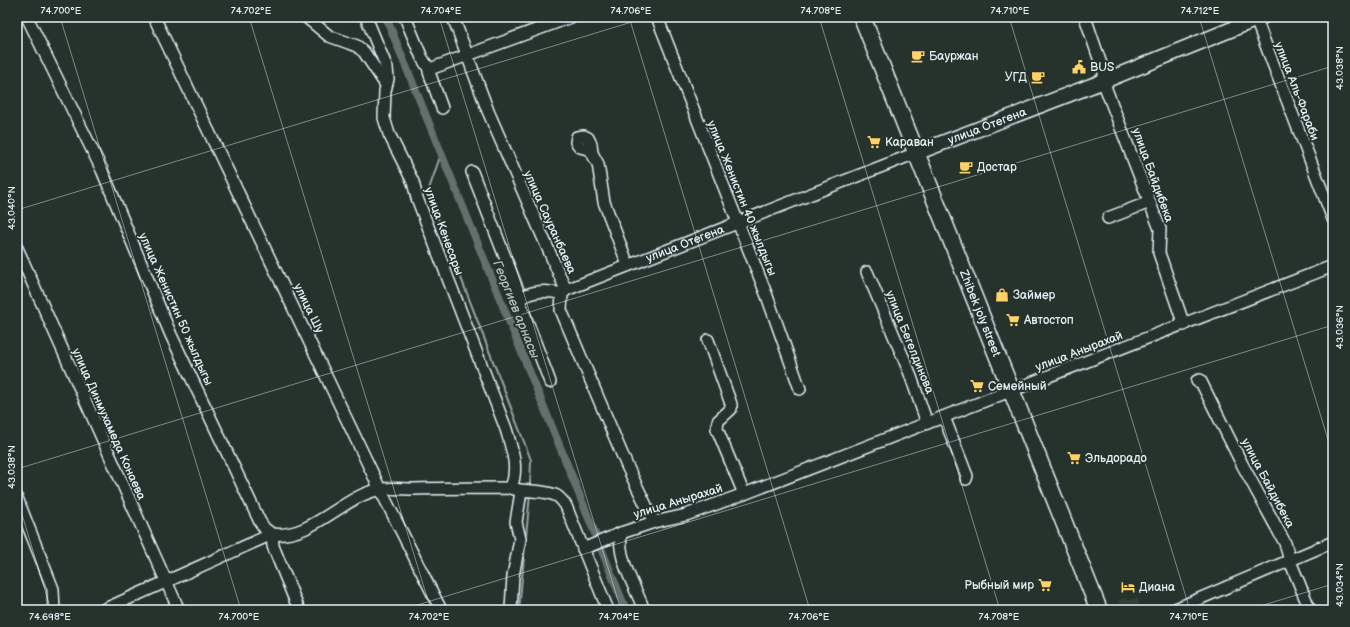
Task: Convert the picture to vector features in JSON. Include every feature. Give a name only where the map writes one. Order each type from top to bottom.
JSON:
[{"type":"highway","name":"Zhibek joly street","points":[[862,17],[1099,610]]},
{"type":"main road","name":"улица Отегена","points":[[916,153],[1104,81],[1258,18]]},
{"type":"street","name":"улица Женистин 50 жылдыгы","points":[[27,17],[102,170],[172,335],[253,508],[265,529],[272,534],[273,546],[299,610]]},
{"type":"street","name":"улица Шу","points":[[154,17],[380,490],[441,610]]},
{"type":"street","points":[[306,17],[329,36],[357,46],[364,52],[386,85]]},
{"type":"street","name":"улица Кенесары","points":[[366,17],[387,68],[388,79],[386,85],[384,118],[389,134],[413,182],[417,198],[506,429],[516,466],[516,522],[520,539],[513,576],[511,609]]},
{"type":"street","points":[[405,17],[422,58],[429,69],[442,108]]},
{"type":"street","name":"улица Сауранбаева","points":[[453,17],[488,111],[564,292],[561,310],[627,466],[654,522]]},
{"type":"street","points":[[429,69],[468,56],[571,17]]},
{"type":"street","name":"улица Женистин 40 жылдыгы","points":[[657,17],[767,296],[800,389]]},
{"type":"street","name":"улица Байдибека","points":[[1085,17],[1099,58],[1104,81],[1160,229],[1159,253],[1184,325]]},
{"type":"street","name":"улица Аль-Фараби","points":[[1258,18],[1333,219]]},
{"type":"street","points":[[590,148],[598,164],[604,202],[628,265]]},
{"type":"street","name":"улица Отегена","points":[[564,292],[738,221],[916,153]]},
{"type":"street","points":[[472,172],[521,298]]},
{"type":"street","points":[[1108,218],[1150,202]]},
{"type":"street","name":"улица Динмухамеда Конаева","points":[[17,248],[179,610]]},
{"type":"street","name":"улица Анырахай","points":[[583,549],[654,522],[686,515],[744,494],[1184,325],[1333,266]]},
{"type":"street","name":"улица Бегелдинова","points":[[867,272],[909,371],[927,423]]},
{"type":"street","points":[[550,382],[518,300],[547,290],[564,292]]},
{"type":"street","name":"улица Анырахай","points":[[708,340],[731,404],[731,409],[718,421],[717,429],[744,494]]},
{"type":"street","name":"улица Байдибека","points":[[1197,381],[1200,380],[1242,464],[1283,538],[1290,561]]},
{"type":"street","points":[[944,416],[967,476],[966,479]]},
{"type":"street","points":[[104,610],[272,534],[285,534],[300,530],[365,495],[380,490],[516,490],[544,493],[558,497],[566,506],[608,610]]},
{"type":"street","points":[[17,498],[53,589],[54,610]]},
{"type":"street","points":[[618,535],[623,556],[644,610]]},
{"type":"street","points":[[1173,610],[1333,542]]},
{"type":"street","points":[[1290,561],[1310,610]]},
{"type":"shaded area","points":[[1125,598],[1127,601],[1137,598],[1141,610],[1122,610],[1118,600]]},
{"type":"waterway","name":"Георгиев арнасы","points":[[386,17],[626,610]]},
{"type":"waterway","points":[[441,154],[428,192],[531,460],[530,487]]},
{"type":"waterway","points":[[519,610],[530,494]]},
{"type":"place","name":"Бауржан","points":[[918,56]]},
{"type":"place","name":"BUS","points":[[1079,67]]},
{"type":"place","name":"УГД","points":[[1038,77]]},
{"type":"place","name":"Караван","points":[[874,142]]},
{"type":"place","name":"Достар","points":[[966,167]]},
{"type":"place","name":"Займер","points":[[1002,295]]},
{"type":"place","name":"Автостоп","points":[[1013,320]]},
{"type":"place","name":"Семейный","points":[[977,386]]},
{"type":"place","name":"Эльдорадо","points":[[1074,458]]},
{"type":"place","name":"Рыбный мир","points":[[1045,585]]},
{"type":"place","name":"Диана","points":[[1128,587]]}]
